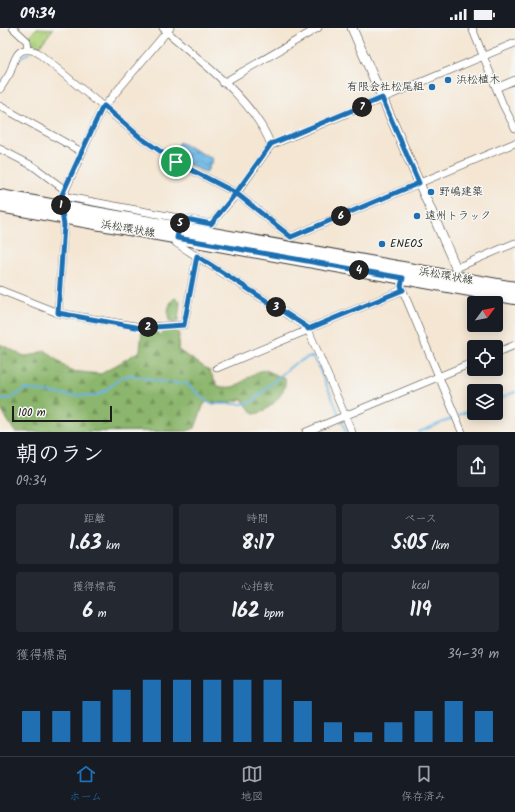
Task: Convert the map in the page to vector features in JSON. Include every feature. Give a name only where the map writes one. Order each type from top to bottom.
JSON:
[{"type":"main road","name":"浜松環状線","points":[[0,196],[63,202],[179,228],[403,284],[515,298]]},
{"type":"main road","name":"浜松環状線","points":[[0,206],[63,202]]},
{"type":"main road","name":"浜松環状線","points":[[179,228],[456,273],[515,288]]},
{"type":"street","points":[[13,28],[27,41],[28,50]]},
{"type":"street","points":[[223,83],[318,28]]},
{"type":"street","points":[[352,28],[456,273],[515,243]]},
{"type":"street","points":[[472,28],[496,88],[515,128]]},
{"type":"street","points":[[58,313],[63,202],[82,152],[104,106],[167,29],[223,83],[242,99],[256,116],[271,144]]},
{"type":"street","points":[[352,432],[307,327],[176,243],[179,228],[211,224],[236,193],[271,144],[515,43]]},
{"type":"street","points":[[0,89],[16,56],[28,50],[41,54],[141,138],[176,162],[236,193],[291,237],[515,143]]},
{"type":"street","points":[[496,88],[515,80]]},
{"type":"street","points":[[0,106],[82,152]]},
{"type":"street","points":[[0,149],[33,166],[63,202]]},
{"type":"street","points":[[0,290],[58,313],[141,328],[184,325],[197,256]]},
{"type":"street","points":[[217,368],[308,330],[403,284],[462,432]]},
{"type":"street","points":[[503,350],[515,345]]},
{"type":"street","points":[[306,432],[467,365]]},
{"type":"green space","points":[[37,28],[53,29],[39,47],[28,38]]},
{"type":"green space","points":[[175,298],[180,301],[178,321],[174,323],[170,322],[168,313],[169,306]]},
{"type":"green space","points":[[172,328],[179,334],[178,350],[209,370],[218,386],[233,387],[259,371],[266,370],[285,379],[285,385],[280,396],[270,407],[253,414],[242,399],[228,403],[206,402],[203,406],[195,428],[187,431],[15,432],[0,408],[0,344],[24,356],[33,355],[45,350],[70,371],[101,374],[140,351],[142,331],[154,330],[160,335],[166,329]]},
{"type":"water","points":[[179,142],[213,159],[206,173],[172,156]]},
{"type":"waterway","points":[[19,58],[29,53]]},
{"type":"waterway","points":[[0,400],[12,398],[25,389],[65,395],[95,396],[105,391],[122,377],[132,375],[156,381],[187,384],[211,404],[244,404],[253,401],[294,364],[308,357],[313,357],[339,414]]},
{"type":"waterway","points":[[503,397],[515,392]]},
{"type":"waterway","points":[[459,415],[467,412]]},
{"type":"waterway","points":[[419,432],[453,418]]},
{"type":"waterway","points":[[342,421],[346,432]]},
{"type":"place","name":"浜松植木","points":[[448,80]]},
{"type":"place","name":"有限会社松尾組","points":[[432,87]]},
{"type":"place","name":"野嶋建築","points":[[431,192]]},
{"type":"place","name":"遠州トラック","points":[[417,216]]},
{"type":"place","name":"ENEOS","points":[[382,244]]},
{"type":"route","points":[[176,162],[141,138],[104,106],[60,199],[64,225],[58,313],[141,328],[184,325],[197,256],[308,329],[403,290],[401,286],[403,278],[177,238],[181,218],[211,224],[236,193],[291,237],[419,183],[382,98],[271,144],[236,193],[176,162]]}]
